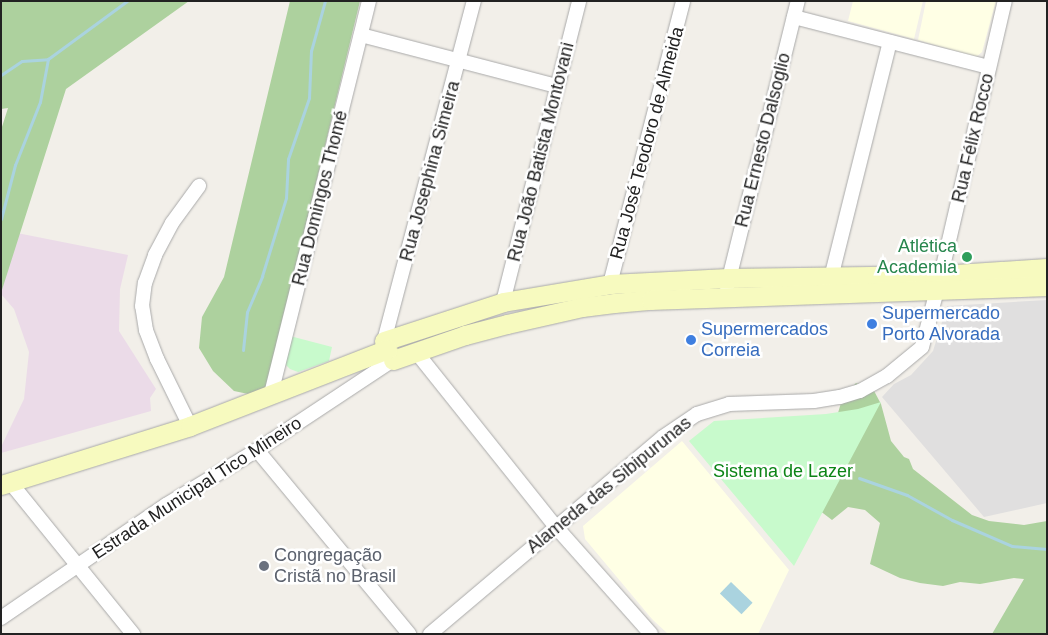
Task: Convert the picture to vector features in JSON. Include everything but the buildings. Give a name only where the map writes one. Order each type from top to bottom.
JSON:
[{"type":"main road","points":[[388,350],[417,354],[465,335],[582,307],[651,300],[725,298],[939,283],[1046,271]]},
{"type":"main road","points":[[6,483],[190,426],[388,350],[503,302],[610,284],[728,278],[831,278],[939,283]]},
{"type":"street","name":"Rua Domingos Thomé","points":[[271,394],[369,1]]},
{"type":"street","name":"Rua Josephina Simeira","points":[[388,350],[474,1]]},
{"type":"street","name":"Rua João Batista Montovani","points":[[503,302],[579,1]]},
{"type":"street","name":"Rua José Teodoro de Almeida","points":[[610,284],[683,1]]},
{"type":"street","name":"Rua Ernesto Dalsoglio","points":[[725,298],[728,278],[798,1]]},
{"type":"street","name":"Rua Félix Rocco","points":[[939,283],[1005,1]]},
{"type":"street","points":[[794,17],[989,67]]},
{"type":"street","points":[[361,35],[557,86]]},
{"type":"street","points":[[831,278],[890,42]]},
{"type":"street","points":[[190,426],[157,359],[146,330],[142,306],[145,283],[155,255],[172,223],[199,186]]},
{"type":"street","name":"Alameda das Sibipurunas","points":[[430,634],[664,437],[697,414],[728,404],[814,401],[840,397],[860,391],[887,376],[922,348],[939,283]]},
{"type":"street","name":"Estrada Municipal Tico Mineiro","points":[[1,618],[166,505],[257,450],[388,350]]},
{"type":"street","points":[[417,354],[556,527],[651,634]]},
{"type":"street","points":[[257,450],[409,634]]},
{"type":"street","points":[[6,483],[133,634]]},
{"type":"shaded area","points":[[853,1],[923,1],[914,39],[848,21]]},
{"type":"shaded area","points":[[926,1],[996,1],[982,52],[976,57],[918,40]]},
{"type":"shaded area","points":[[12,232],[128,255],[120,289],[119,331],[156,389],[150,398],[151,411],[1,453],[1,447],[24,399],[29,352],[14,309],[1,294],[1,268]]},
{"type":"shaded area","points":[[1047,300],[1047,503],[984,517],[882,397],[894,384],[911,375],[933,351],[947,306]]},
{"type":"shaded area","points":[[682,441],[789,570],[758,634],[668,634],[652,619],[585,539],[583,526]]},
{"type":"green space","points":[[1,1],[189,1],[66,89],[1,293],[1,130],[8,108],[1,109]]},
{"type":"green space","points":[[290,1],[360,1],[266,390],[253,395],[234,391],[213,371],[199,348],[202,317],[224,277]]},
{"type":"green space","points":[[290,336],[332,347],[329,361],[298,372],[290,369],[285,364]]},
{"type":"green space","points":[[856,383],[873,389],[881,404],[891,441],[904,457],[909,459],[913,469],[972,515],[989,521],[1024,525],[1047,521],[1047,634],[992,634],[1024,579],[1014,578],[980,584],[960,582],[943,586],[900,578],[870,564],[880,523],[865,510],[848,507],[832,520],[815,507],[843,396]]},
{"type":"green space","name":"Sistema de Lazer","points":[[881,402],[794,566],[689,441],[714,421],[826,414],[858,409]]},
{"type":"water","points":[[731,582],[753,603],[741,614],[720,594]]},
{"type":"waterway","points":[[1,75],[22,61],[48,59],[127,1]]},
{"type":"waterway","points":[[243,350],[247,312],[262,276],[286,198],[288,159],[309,98],[311,51],[325,1]]},
{"type":"waterway","points":[[1,219],[15,165],[40,102],[48,59]]},
{"type":"waterway","points":[[859,478],[907,495],[952,520],[1012,546],[1047,549]]},
{"type":"place","name":"Atlética Academia","points":[[967,257]]},
{"type":"place","name":"Supermercado Porto Alvorada","points":[[872,324]]},
{"type":"place","name":"Supermercados Correia","points":[[691,340]]},
{"type":"place","name":"Congregação Cristã no Brasil","points":[[264,566]]}]
